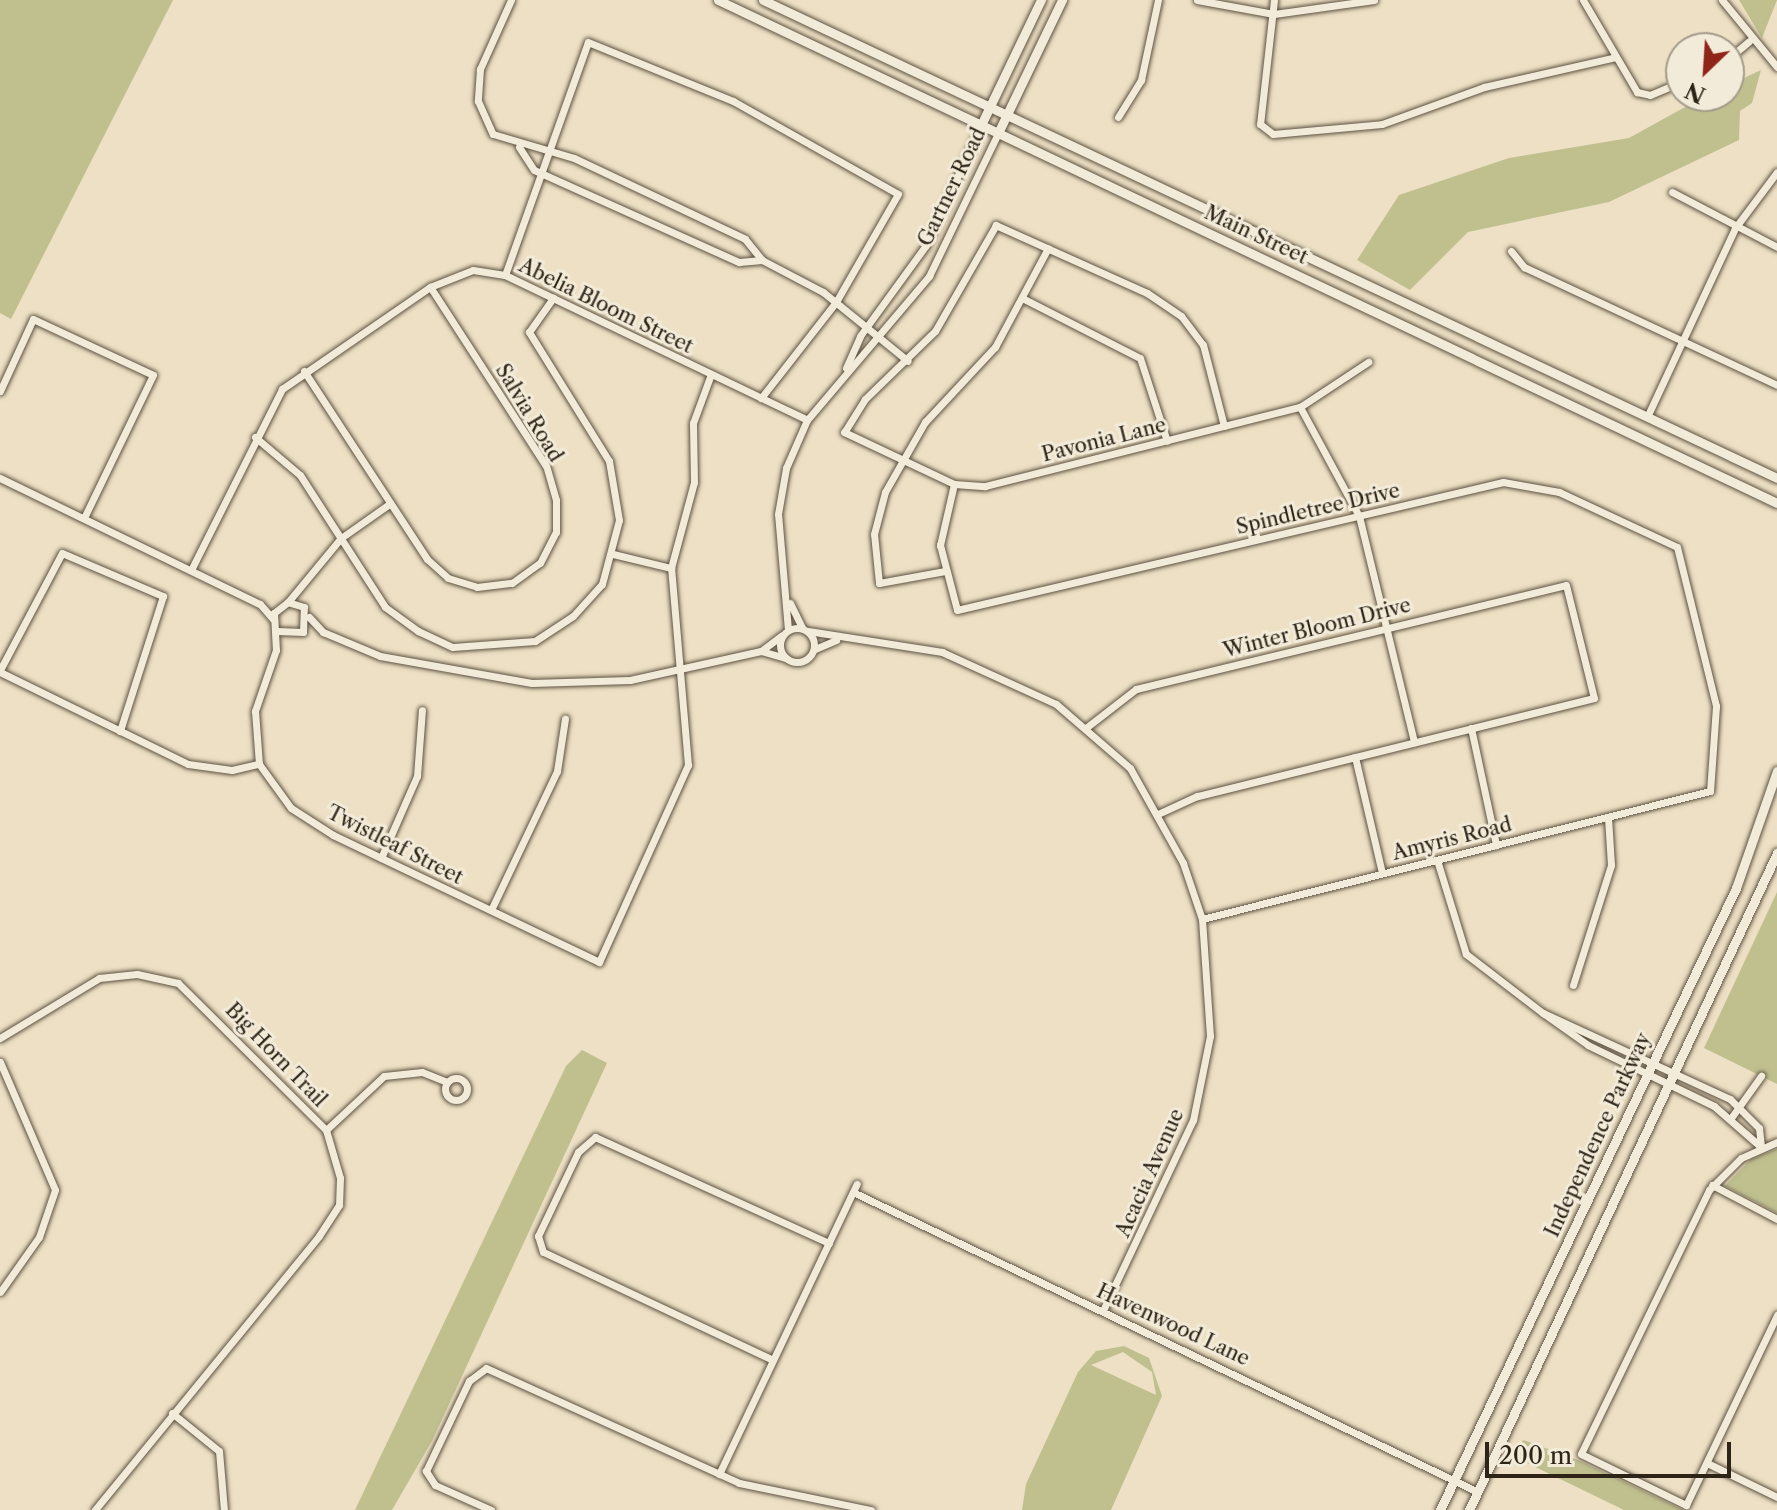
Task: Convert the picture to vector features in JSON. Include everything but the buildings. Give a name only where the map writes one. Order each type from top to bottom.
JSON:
[{"type":"main road","name":"Main Street","points":[[718,0],[1777,503]]},
{"type":"main road","name":"Main Street","points":[[763,0],[1777,478]]},
{"type":"main road","name":"Gartner Road","points":[[981,125],[1041,0]]},
{"type":"main road","name":"Gartner Road","points":[[998,133],[1062,0]]},
{"type":"main road","name":"Independence Parkway","points":[[1440,1510],[1736,888],[1777,771]]},
{"type":"main road","points":[[1469,1510],[1672,1086],[1777,853]]},
{"type":"street","points":[[511,0],[480,69],[478,101],[493,134],[519,147],[551,151],[745,239],[762,260],[836,302],[908,361],[965,286],[996,225],[1181,316],[1203,345],[1224,426]]},
{"type":"street","points":[[1118,117],[1141,80],[1158,0]]},
{"type":"street","points":[[1197,0],[1274,14],[1374,0]]},
{"type":"street","points":[[1274,0],[1264,131],[1372,126],[1491,85],[1616,57]]},
{"type":"street","points":[[1583,0],[1642,94],[1665,87]]},
{"type":"street","points":[[1722,0],[1749,41],[1777,67]]},
{"type":"street","points":[[1745,44],[1749,41]]},
{"type":"street","points":[[505,275],[588,42],[733,101],[898,194],[836,302],[761,398]]},
{"type":"street","name":"Gartner Road","points":[[789,601],[778,514],[786,468],[807,420],[846,368],[867,327],[926,245],[981,125]]},
{"type":"street","name":"Gartner Road","points":[[846,368],[881,339],[929,276],[998,133]]},
{"type":"street","points":[[519,147],[528,165],[543,173],[739,262],[762,260]]},
{"type":"street","points":[[1647,417],[1735,228],[1777,172]]},
{"type":"street","points":[[1672,192],[1735,228],[1777,247]]},
{"type":"street","points":[[954,484],[941,517],[945,571],[879,583],[874,534],[900,459],[995,347],[1024,299],[1048,248]]},
{"type":"street","points":[[1511,251],[1524,267],[1777,385]]},
{"type":"street","name":"Abelia Bloom Street","points":[[191,570],[255,437],[282,389],[430,287],[473,270],[505,275],[807,420]]},
{"type":"street","name":"Salvia Road","points":[[304,371],[388,505],[448,578],[477,587],[512,583],[540,563],[556,532],[546,466],[430,287]]},
{"type":"street","points":[[255,437],[300,475],[385,607],[453,647],[535,641],[573,616],[602,584],[613,554],[618,491],[609,461],[529,332],[553,298]]},
{"type":"street","points":[[1024,299],[1140,358],[1167,441]]},
{"type":"street","points":[[0,391],[33,319],[153,375],[84,518]]},
{"type":"street","name":"Pavonia Lane","points":[[908,361],[865,399],[844,432],[954,484],[985,486],[1300,407],[1368,362]]},
{"type":"street","points":[[677,670],[671,568],[694,482],[693,423],[711,374]]},
{"type":"street","points":[[1300,407],[1359,516],[1414,742]]},
{"type":"street","points":[[1,478],[260,604],[273,619],[277,631],[276,650],[255,711],[259,764],[205,768],[120,731],[0,671],[55,560],[71,553],[163,596],[120,731]]},
{"type":"street","name":"Spindletree Drive","points":[[945,571],[957,610],[1359,516],[1531,482],[1677,547],[1716,706],[1710,791]]},
{"type":"street","points":[[273,619],[285,603],[305,589],[341,538],[388,505]]},
{"type":"street","points":[[613,554],[671,568]]},
{"type":"street","name":"Winter Bloom Drive","points":[[1087,727],[1136,689],[1566,585],[1594,698],[1471,728]]},
{"type":"street","points":[[303,632],[308,614],[305,589]]},
{"type":"street","points":[[789,601],[815,649]]},
{"type":"street","points":[[788,659],[780,647],[789,601]]},
{"type":"street","points":[[260,604],[285,603],[308,614],[323,632]]},
{"type":"street","points":[[276,650],[303,632],[323,632],[380,656],[495,680],[598,682],[677,670],[761,651],[785,633],[805,630],[836,640]]},
{"type":"street","points":[[277,631],[293,637]]},
{"type":"street","points":[[761,651],[788,659],[807,660],[815,649],[836,640]]},
{"type":"street","name":"Acacia Avenue","points":[[836,640],[907,645],[978,663],[1087,727],[1130,768],[1160,813],[1202,919],[1210,1036],[1193,1120],[1103,1310]]},
{"type":"street","name":"Twistleaf Street","points":[[259,764],[291,808],[381,858],[599,962],[688,765],[677,670]]},
{"type":"street","points":[[381,858],[417,776],[422,710]]},
{"type":"street","points":[[491,910],[557,771],[565,719]]},
{"type":"street","points":[[1160,813],[1197,796],[1471,728],[1496,845]]},
{"type":"street","points":[[1355,757],[1382,873]]},
{"type":"street","name":"Amyris Road","points":[[1202,919],[1710,791]]},
{"type":"street","points":[[1573,985],[1608,880],[1608,817]]},
{"type":"street","points":[[1437,860],[1466,954],[1543,1013],[1647,1074],[1731,1118],[1761,1147]]},
{"type":"street","name":"Big Horn Trail","points":[[0,1038],[99,978],[169,979],[222,1020],[326,1130],[340,1178],[336,1211],[95,1510]]},
{"type":"street","points":[[1543,1013],[1653,1061],[1741,1108],[1762,1133],[1761,1147]]},
{"type":"street","points":[[0,1062],[55,1190],[39,1237],[0,1292]]},
{"type":"street","points":[[326,1130],[384,1076],[422,1072],[447,1082]]},
{"type":"street","points":[[1731,1118],[1761,1076]]},
{"type":"street","points":[[773,1360],[537,1243],[590,1137],[829,1243]]},
{"type":"street","points":[[1777,1142],[1761,1147],[1712,1185],[1581,1454],[1686,1505],[1777,1315]]},
{"type":"street","points":[[719,1474],[857,1184]]},
{"type":"street","points":[[1712,1185],[1777,1219]]},
{"type":"street","name":"Havenwood Lane","points":[[853,1192],[1478,1492]]},
{"type":"street","points":[[491,1510],[427,1475],[480,1369],[755,1487],[871,1510]]},
{"type":"street","points":[[172,1413],[219,1451],[224,1510]]},
{"type":"street","points":[[1707,1463],[1777,1497]]},
{"type":"green space","points":[[0,0],[173,0],[11,319],[0,313]]},
{"type":"green space","points":[[1739,0],[1777,0],[1762,38]]},
{"type":"green space","points":[[1761,70],[1752,103],[1745,108],[1745,78]]},
{"type":"green space","points":[[1676,112],[1740,112],[1739,140],[1609,202],[1468,232],[1410,290],[1357,260],[1399,195],[1509,158],[1629,138]]},
{"type":"green space","points":[[1777,892],[1777,1084],[1704,1048]]},
{"type":"green space","points":[[582,1050],[607,1063],[432,1441],[392,1510],[355,1510],[566,1066]]},
{"type":"green space","points":[[1777,1149],[1777,1213],[1725,1186],[1751,1159]]},
{"type":"green space","points":[[1124,1346],[1149,1358],[1162,1396],[1111,1510],[1022,1510],[1026,1484],[1078,1372],[1096,1351]],"holes":[[[1123,1352],[1152,1372],[1156,1395],[1091,1365]]]},
{"type":"green space","points":[[1523,1440],[1578,1460],[1683,1510],[1624,1510],[1515,1457]]}]
